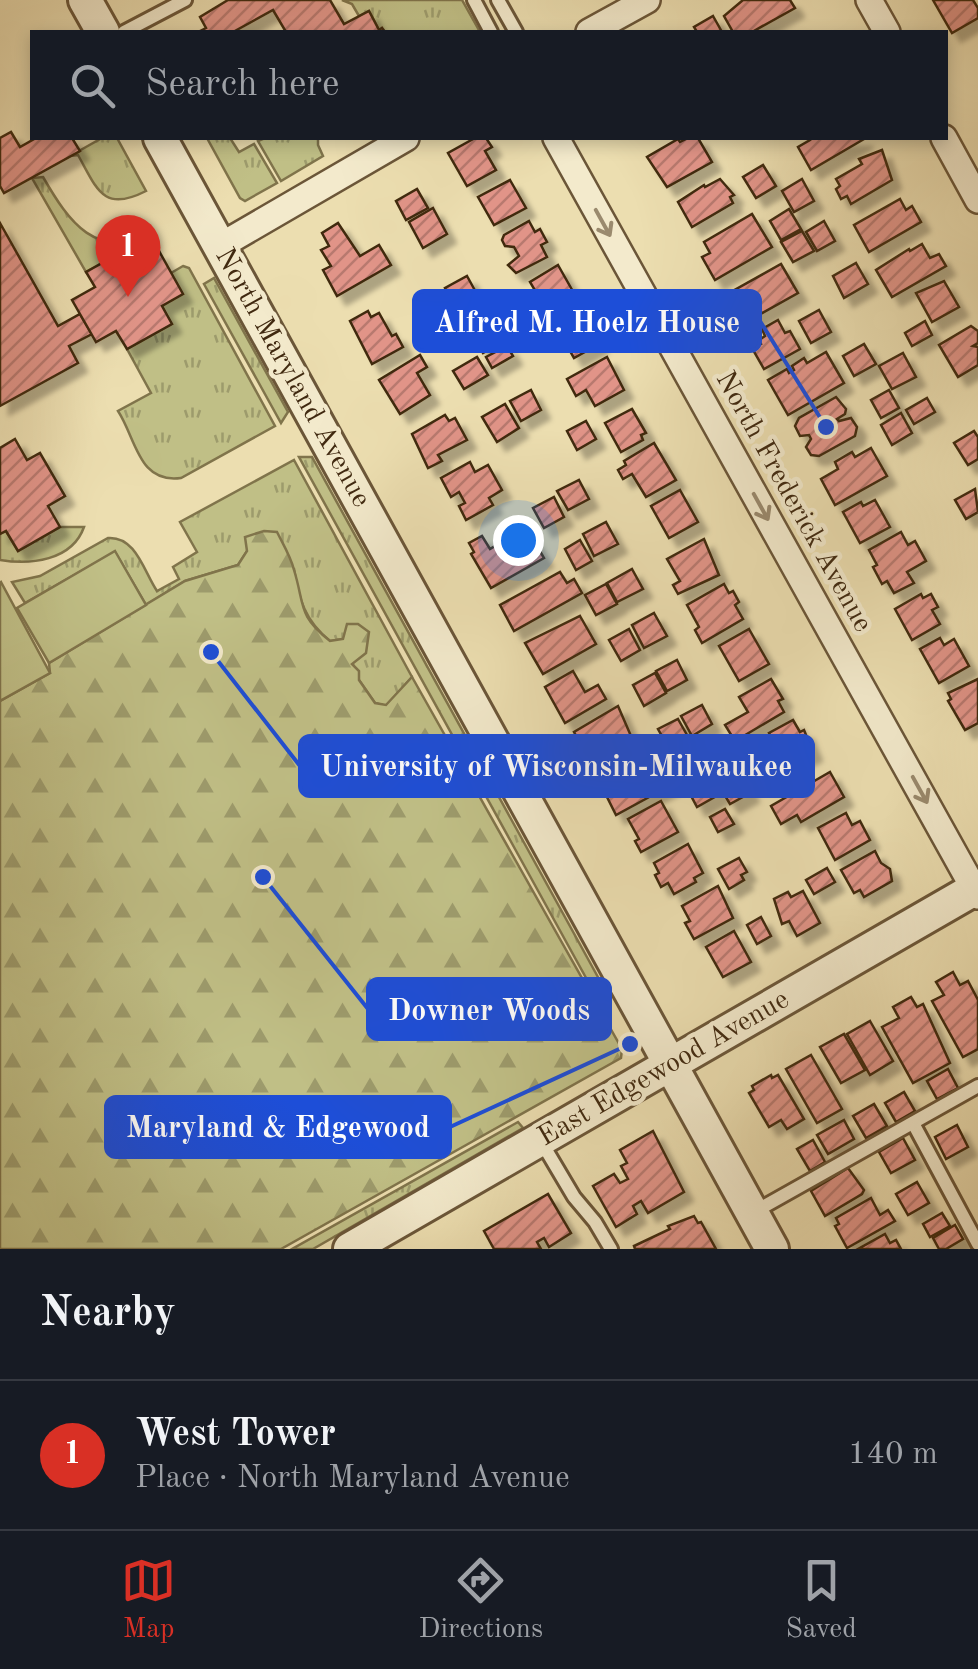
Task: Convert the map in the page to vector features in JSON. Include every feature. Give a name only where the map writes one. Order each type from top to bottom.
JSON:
[{"type":"street","points":[[85,0],[101,30]]},
{"type":"street","points":[[593,30],[647,0]]},
{"type":"street","points":[[869,0],[885,30]]},
{"type":"street","name":"North Maryland Avenue","points":[[161,140],[772,1249]]},
{"type":"street","points":[[220,246],[403,140]]},
{"type":"street","name":"North Frederick Avenue","points":[[557,140],[977,891]]},
{"type":"street","points":[[945,140],[978,200]]},
{"type":"street","name":"East Edgewood Avenue","points":[[350,1249],[977,891]]},
{"type":"lane","points":[[128,30],[185,0]]},
{"type":"lane","points":[[474,0],[490,30]]},
{"type":"lane","points":[[498,0],[515,30]]},
{"type":"lane","points":[[752,1213],[978,1086]]},
{"type":"lane","points":[[912,1124],[978,1244]]},
{"type":"lane","points":[[540,1140],[611,1249]]},
{"type":"green space","points":[[342,0],[462,0],[479,30],[379,30],[369,11],[359,16],[352,4]]},
{"type":"green space","points":[[98,140],[118,140],[146,191],[132,197],[111,198],[97,187],[78,155],[70,156]]},
{"type":"green space","points":[[208,140],[231,140],[239,152],[254,144],[277,183],[245,201]]},
{"type":"green space","points":[[318,140],[323,156],[281,181],[258,141]]},
{"type":"green space","points":[[43,177],[63,209],[86,233],[116,242],[154,232],[159,251],[141,261],[132,246],[86,272],[32,178]]},
{"type":"green space","points":[[183,266],[189,268],[275,426],[181,478],[167,478],[147,467],[118,411],[151,393],[127,349],[171,324],[162,306],[171,273]]},
{"type":"green space","points":[[214,278],[288,412],[281,423],[204,284]]},
{"type":"green space","points":[[299,457],[312,457],[610,999],[601,1005]]},
{"type":"green space","points":[[294,460],[412,677],[386,706],[375,703],[359,680],[343,639],[330,641],[309,618],[294,569],[247,551],[238,565],[185,581],[146,605],[115,552],[25,603],[12,582],[40,576],[108,538],[118,539],[132,549],[157,591],[179,579],[173,567],[197,552],[180,522]]},
{"type":"green space","points":[[60,527],[84,527],[60,554],[37,561],[0,560],[0,534],[6,531],[18,551]]},
{"type":"green space","points":[[277,532],[293,565],[304,609],[319,632],[330,641],[343,639],[347,624],[358,624],[369,632],[366,653],[352,664],[375,703],[386,705],[412,677],[622,1049],[621,1058],[281,1249],[0,1249],[0,701],[50,673],[49,663],[185,581],[238,565],[247,551],[245,537]]},
{"type":"green space","points":[[115,551],[146,605],[49,663],[17,608]]},
{"type":"green space","points":[[0,583],[50,673],[0,701]]},
{"type":"green space","points":[[518,1122],[523,1128],[313,1249],[292,1249]]},
{"type":"building","points":[[228,0],[330,0],[344,24],[369,11],[379,30],[285,30],[273,10],[237,30],[202,30],[206,28],[200,17]]},
{"type":"building","points":[[743,0],[790,0],[795,8],[756,30],[732,30],[724,16]]},
{"type":"building","points":[[933,0],[973,0],[978,18],[952,33]]},
{"type":"building","points":[[713,16],[721,30],[696,30],[694,27]]},
{"type":"building","points":[[11,132],[20,147],[32,140],[73,140],[80,151],[4,193],[0,186],[0,138]]},
{"type":"building","points":[[471,140],[487,140],[492,147],[485,151],[496,170],[467,186],[448,153]]},
{"type":"building","points":[[676,140],[699,140],[712,162],[667,187],[647,157]]},
{"type":"building","points":[[810,140],[862,140],[811,170],[798,147]]},
{"type":"building","points":[[882,150],[892,180],[851,204],[847,196],[841,199],[836,179],[862,164],[859,159]]},
{"type":"building","points":[[763,165],[776,186],[756,198],[743,177]]},
{"type":"building","points":[[720,179],[734,195],[730,197],[733,203],[692,227],[678,202]]},
{"type":"building","points":[[802,179],[814,201],[794,212],[782,191]]},
{"type":"building","points":[[510,180],[526,208],[494,225],[478,197]]},
{"type":"building","points":[[417,189],[428,208],[406,220],[396,201]]},
{"type":"building","points":[[900,199],[906,210],[912,206],[921,222],[869,252],[854,225]]},
{"type":"building","points":[[433,208],[447,234],[423,248],[409,222]]},
{"type":"building","points":[[789,209],[801,229],[781,240],[770,221]]},
{"type":"building","points":[[752,214],[772,247],[715,280],[702,257],[710,253],[704,242]]},
{"type":"building","points":[[529,221],[535,232],[540,229],[547,242],[541,245],[547,257],[516,273],[508,265],[519,256],[514,247],[505,246],[502,240]]},
{"type":"building","points":[[824,221],[835,241],[817,251],[806,232]]},
{"type":"building","points":[[0,223],[58,326],[80,314],[92,334],[69,346],[78,363],[0,406]]},
{"type":"building","points":[[338,223],[360,256],[379,245],[391,265],[337,296],[323,270],[331,266],[321,250],[329,246],[322,233]]},
{"type":"building","points":[[802,231],[814,251],[793,262],[781,242]]},
{"type":"building","points":[[922,244],[930,258],[939,254],[946,266],[892,297],[876,270]]},
{"type":"building","points":[[133,246],[141,261],[159,251],[183,294],[162,306],[172,324],[127,349],[116,331],[96,342],[72,300],[95,287],[86,272]]},
{"type":"building","points":[[856,263],[868,284],[844,298],[833,276]]},
{"type":"building","points":[[781,264],[798,293],[739,326],[722,297]]},
{"type":"building","points":[[558,265],[575,295],[547,311],[530,282]]},
{"type":"building","points":[[467,276],[478,296],[456,308],[445,288]]},
{"type":"building","points":[[944,281],[959,307],[932,322],[916,293]]},
{"type":"building","points":[[819,310],[831,332],[811,343],[799,321]]},
{"type":"building","points":[[368,311],[371,317],[379,313],[403,347],[372,364],[350,321]]},
{"type":"building","points":[[583,314],[599,344],[574,358],[557,328]]},
{"type":"building","points":[[778,320],[800,349],[764,369],[752,348],[761,344],[759,340],[765,336],[762,329]]},
{"type":"building","points":[[925,321],[932,335],[912,346],[905,333]]},
{"type":"building","points":[[491,323],[502,342],[483,353],[472,334]]},
{"type":"building","points":[[971,326],[978,331],[978,343],[973,346],[978,347],[978,365],[958,377],[939,345]]},
{"type":"building","points":[[864,344],[876,364],[854,376],[843,356]]},
{"type":"building","points":[[507,346],[513,356],[492,368],[486,357]]},
{"type":"building","points":[[826,352],[844,383],[788,415],[768,380],[787,369],[789,373],[794,370],[792,366],[804,358],[807,363]]},
{"type":"building","points":[[903,353],[916,377],[892,389],[879,366]]},
{"type":"building","points":[[420,355],[427,367],[417,373],[430,395],[400,414],[379,380]]},
{"type":"building","points":[[477,357],[488,375],[464,389],[453,371]]},
{"type":"building","points":[[607,357],[624,390],[595,406],[586,390],[576,396],[567,379]]},
{"type":"building","points":[[531,390],[541,410],[521,421],[510,401]]},
{"type":"building","points":[[889,390],[899,408],[881,418],[871,400]]},
{"type":"building","points":[[836,397],[846,409],[837,419],[851,418],[857,427],[855,436],[819,456],[811,455],[806,447],[809,435],[800,436],[795,426],[799,418]]},
{"type":"building","points":[[927,398],[935,412],[914,424],[906,410]]},
{"type":"building","points":[[505,404],[519,428],[497,442],[482,417]]},
{"type":"building","points":[[632,409],[646,433],[641,435],[643,440],[621,452],[605,423]]},
{"type":"building","points":[[901,413],[912,433],[892,445],[881,425]]},
{"type":"building","points":[[445,415],[449,421],[455,418],[467,440],[438,455],[442,461],[428,468],[412,434]]},
{"type":"building","points":[[586,421],[596,439],[577,450],[567,431]]},
{"type":"building","points":[[974,431],[978,437],[978,459],[968,465],[954,443]]},
{"type":"building","points":[[15,439],[27,460],[40,453],[65,496],[48,506],[60,527],[18,551],[6,531],[0,534],[0,448]]},
{"type":"building","points":[[654,443],[676,480],[646,497],[632,474],[623,479],[618,470],[626,465],[624,461]]},
{"type":"building","points":[[871,448],[887,476],[835,505],[821,479],[838,469],[835,462],[852,452],[855,457]]},
{"type":"building","points":[[470,462],[475,472],[488,465],[502,490],[489,498],[493,505],[466,520],[459,506],[465,503],[459,492],[451,497],[441,478]]},
{"type":"building","points":[[579,480],[589,499],[568,510],[557,491]]},
{"type":"building","points":[[975,489],[978,512],[966,519],[955,500]]},
{"type":"building","points":[[680,490],[698,522],[669,538],[651,506]]},
{"type":"building","points":[[554,497],[564,517],[544,528],[533,508]]},
{"type":"building","points":[[875,500],[890,527],[860,543],[843,512],[861,502],[863,506]]},
{"type":"building","points":[[606,522],[618,544],[594,556],[583,534]]},
{"type":"building","points":[[526,527],[544,558],[491,588],[471,554],[474,552],[469,543],[482,536],[490,549]]},
{"type":"building","points":[[901,532],[908,545],[915,541],[926,561],[907,572],[914,583],[894,593],[887,581],[882,584],[869,550]]},
{"type":"building","points":[[704,539],[719,575],[678,594],[673,585],[680,581],[667,559]]},
{"type":"building","points":[[580,540],[592,561],[576,570],[565,549]]},
{"type":"building","points":[[632,569],[643,589],[617,602],[607,583]]},
{"type":"building","points":[[560,572],[567,583],[574,579],[582,593],[514,631],[500,605]]},
{"type":"building","points":[[606,584],[617,604],[596,615],[585,595]]},
{"type":"building","points":[[724,584],[739,602],[735,605],[743,619],[702,643],[695,630],[699,627],[687,605]]},
{"type":"building","points":[[921,594],[923,598],[931,594],[938,607],[932,610],[940,624],[912,640],[895,609]]},
{"type":"building","points":[[654,613],[667,636],[644,648],[632,625]]},
{"type":"building","points":[[580,616],[596,644],[543,674],[525,643]]},
{"type":"building","points":[[629,629],[640,650],[621,661],[609,640]]},
{"type":"building","points":[[749,629],[769,664],[739,681],[719,646]]},
{"type":"building","points":[[940,638],[944,645],[954,639],[969,666],[939,683],[920,649]]},
{"type":"building","points":[[677,660],[687,680],[667,691],[656,671]]},
{"type":"building","points":[[573,671],[585,692],[598,685],[606,699],[565,723],[545,687]]},
{"type":"building","points":[[655,673],[666,693],[644,706],[633,685]]},
{"type":"building","points":[[771,679],[783,699],[778,701],[784,712],[735,741],[725,725],[748,712],[739,697]]},
{"type":"building","points":[[978,679],[978,723],[965,730],[948,701],[948,693]]},
{"type":"building","points":[[702,705],[712,724],[692,736],[681,716]]},
{"type":"building","points":[[618,706],[634,743],[593,766],[574,732]]},
{"type":"building","points":[[678,719],[687,735],[667,745],[658,729]]},
{"type":"building","points":[[793,720],[800,732],[804,730],[813,752],[788,766],[769,733]]},
{"type":"building","points":[[660,747],[673,784],[616,815],[607,797],[615,793],[605,768],[623,758],[627,765]]},
{"type":"building","points":[[704,764],[720,794],[697,807],[681,777]]},
{"type":"building","points":[[739,772],[750,793],[730,804],[718,784]]},
{"type":"building","points":[[830,772],[844,797],[801,822],[797,815],[781,824],[771,806]]},
{"type":"building","points":[[661,801],[678,832],[641,852],[628,819]]},
{"type":"building","points":[[725,809],[734,824],[718,832],[710,817]]},
{"type":"building","points":[[846,813],[852,825],[860,821],[870,840],[835,860],[818,828]]},
{"type":"building","points":[[688,844],[703,873],[694,878],[696,882],[674,894],[668,883],[661,887],[654,863]]},
{"type":"building","points":[[875,851],[881,863],[890,869],[892,881],[864,897],[860,890],[854,893],[841,870]]},
{"type":"building","points":[[739,858],[747,872],[741,875],[744,880],[729,889],[718,869]]},
{"type":"building","points":[[827,868],[835,882],[814,894],[806,880]]},
{"type":"building","points":[[718,886],[733,918],[694,939],[682,906]]},
{"type":"building","points":[[803,891],[820,923],[797,936],[789,921],[782,924],[774,899],[788,892],[791,897]]},
{"type":"building","points":[[761,917],[771,936],[757,944],[747,925]]},
{"type":"building","points":[[734,931],[751,962],[723,977],[706,947]]},
{"type":"building","points":[[953,972],[960,985],[968,981],[978,1000],[978,1049],[963,1057],[932,1001],[944,995],[936,982]]},
{"type":"building","points":[[911,997],[917,1007],[923,1004],[950,1063],[913,1083],[882,1027],[899,1018],[893,1007]]},
{"type":"building","points":[[870,1021],[893,1061],[870,1075],[847,1034]]},
{"type":"building","points":[[844,1034],[865,1070],[841,1083],[820,1047]]},
{"type":"building","points":[[811,1055],[842,1109],[817,1123],[786,1069]]},
{"type":"building","points":[[948,1069],[958,1088],[937,1099],[927,1081]]},
{"type":"building","points":[[778,1075],[804,1119],[787,1129],[781,1120],[769,1127],[749,1093],[754,1090],[752,1086]]},
{"type":"building","points":[[904,1092],[915,1111],[896,1122],[885,1103]]},
{"type":"building","points":[[874,1104],[887,1126],[866,1138],[853,1116]]},
{"type":"building","points":[[844,1120],[854,1139],[828,1154],[817,1135]]},
{"type":"building","points":[[957,1125],[968,1147],[946,1159],[935,1137]]},
{"type":"building","points":[[653,1131],[684,1192],[648,1213],[641,1201],[633,1206],[637,1214],[616,1227],[593,1186],[614,1174],[620,1183],[628,1179],[621,1166],[627,1163],[620,1150]]},
{"type":"building","points":[[903,1138],[915,1160],[891,1173],[879,1152]]},
{"type":"building","points":[[813,1140],[825,1162],[810,1171],[797,1149]]},
{"type":"building","points":[[848,1168],[864,1190],[825,1216],[811,1191]]},
{"type":"building","points":[[917,1182],[929,1203],[908,1215],[896,1194]]},
{"type":"building","points":[[548,1194],[571,1233],[549,1247],[544,1238],[537,1242],[541,1249],[494,1249],[484,1231]]},
{"type":"building","points":[[871,1198],[880,1215],[888,1210],[895,1221],[847,1248],[835,1226],[839,1224],[836,1218]]},
{"type":"building","points":[[942,1213],[950,1226],[930,1237],[923,1224]]},
{"type":"building","points":[[694,1216],[716,1249],[635,1249],[634,1246],[670,1229],[668,1226]]},
{"type":"building","points":[[955,1225],[963,1239],[939,1249],[933,1238]]},
{"type":"building","points":[[885,1234],[890,1243],[896,1240],[901,1249],[858,1249]]},
{"type":"place","name":"West Tower","points":[[128,297]]},
{"type":"place","name":"Alfred M. Hoelz House","points":[[826,427]]},
{"type":"place","name":"University of Wisconsin-Milwaukee","points":[[211,652]]},
{"type":"place","name":"Downer Woods","points":[[263,877]]},
{"type":"place","name":"Maryland & Edgewood","points":[[630,1044]]}]
